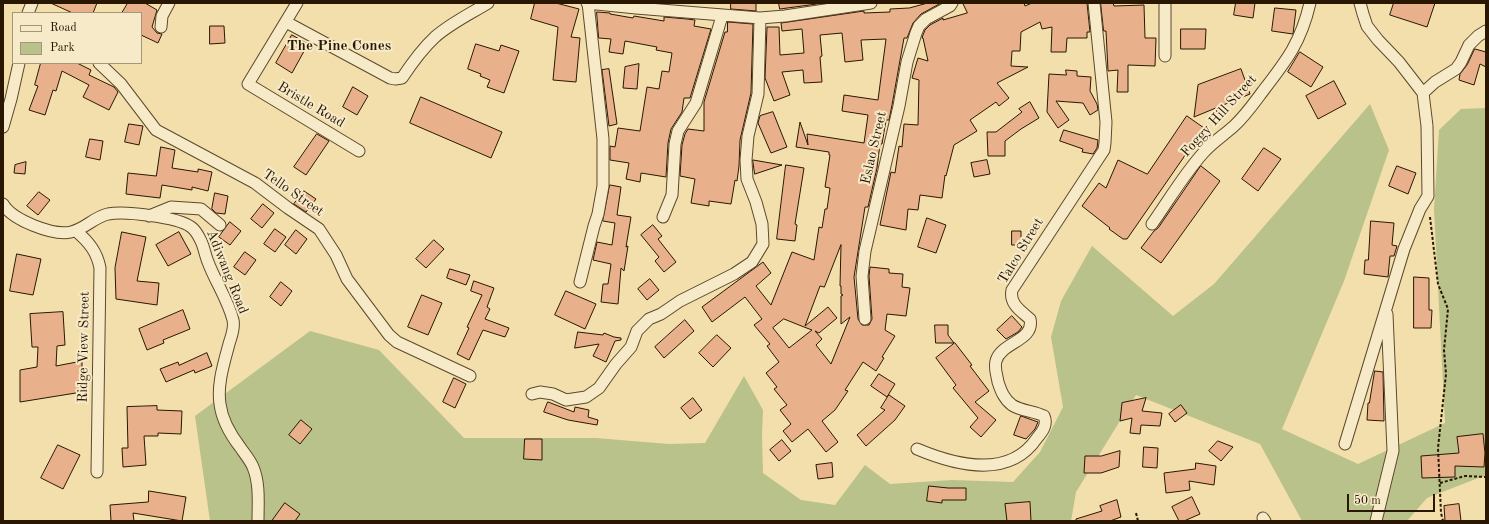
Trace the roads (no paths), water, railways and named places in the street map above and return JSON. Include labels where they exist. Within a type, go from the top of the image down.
[{"type":"street","points":[[161,27],[162,16],[169,3]]},
{"type":"street","points":[[297,3],[286,22],[390,78],[395,79],[402,78],[421,51],[436,36],[488,3]]},
{"type":"street","points":[[580,282],[598,214],[603,179],[603,139],[587,3],[722,16],[760,18],[785,16],[871,3]]},
{"type":"street","name":"Eslao Street","points":[[865,319],[862,276],[865,251],[899,106],[907,62],[919,26],[926,19],[950,6],[952,3]]},
{"type":"street","name":"Talco Street","points":[[917,450],[942,460],[960,464],[982,466],[994,465],[1008,461],[1026,452],[1032,446],[1045,425],[1046,420],[1044,416],[1016,407],[1007,400],[1001,391],[995,365],[1001,350],[1020,339],[1030,331],[1031,327],[1030,319],[1013,302],[1012,290],[1104,150],[1106,143],[1106,122],[1094,3]]},
{"type":"street","points":[[1165,3],[1165,56]]},
{"type":"street","name":"Foggy Hill Street","points":[[1152,224],[1198,159],[1214,142],[1234,126],[1282,66],[1294,49],[1302,32],[1310,3]]},
{"type":"street","points":[[1345,444],[1404,249],[1420,209],[1428,196],[1427,126],[1424,93],[1367,26],[1362,14],[1360,3]]},
{"type":"street","points":[[663,217],[672,195],[675,144],[678,132],[696,103],[722,16]]},
{"type":"street","points":[[532,394],[540,392],[553,394],[566,400],[586,398],[599,388],[631,347],[637,331],[649,319],[661,314],[680,301],[734,274],[752,262],[762,244],[762,224],[747,178],[746,160],[748,136],[758,94],[760,18]]},
{"type":"street","name":"Bristle Road","points":[[286,22],[248,84],[359,151]]},
{"type":"street","points":[[1424,93],[1435,82],[1456,69],[1469,45],[1478,36],[1486,31]]},
{"type":"street","points":[[3,127],[19,64]]},
{"type":"street","name":"Tello Street","points":[[100,64],[121,84],[156,130],[256,183],[288,208],[319,229],[336,254],[340,267],[347,280],[389,335],[397,342],[470,376]]},
{"type":"street","name":"Adiwang Road","points":[[3,204],[5,208],[32,225],[56,232],[68,233],[76,231],[99,217],[110,214],[148,216],[179,221],[192,228],[200,240],[230,311],[233,322],[232,333],[222,372],[219,402],[222,416],[235,440],[253,466],[257,484],[258,521]]},
{"type":"street","points":[[148,216],[171,207],[201,209],[220,225]]},
{"type":"street","name":"Ridge View Street","points":[[76,231],[86,239],[94,249],[100,268],[97,472]]},
{"type":"street","points":[[1376,521],[1393,451],[1386,305]]},
{"type":"district","name":"The Pine Cones","points":[[339,46]]}]
